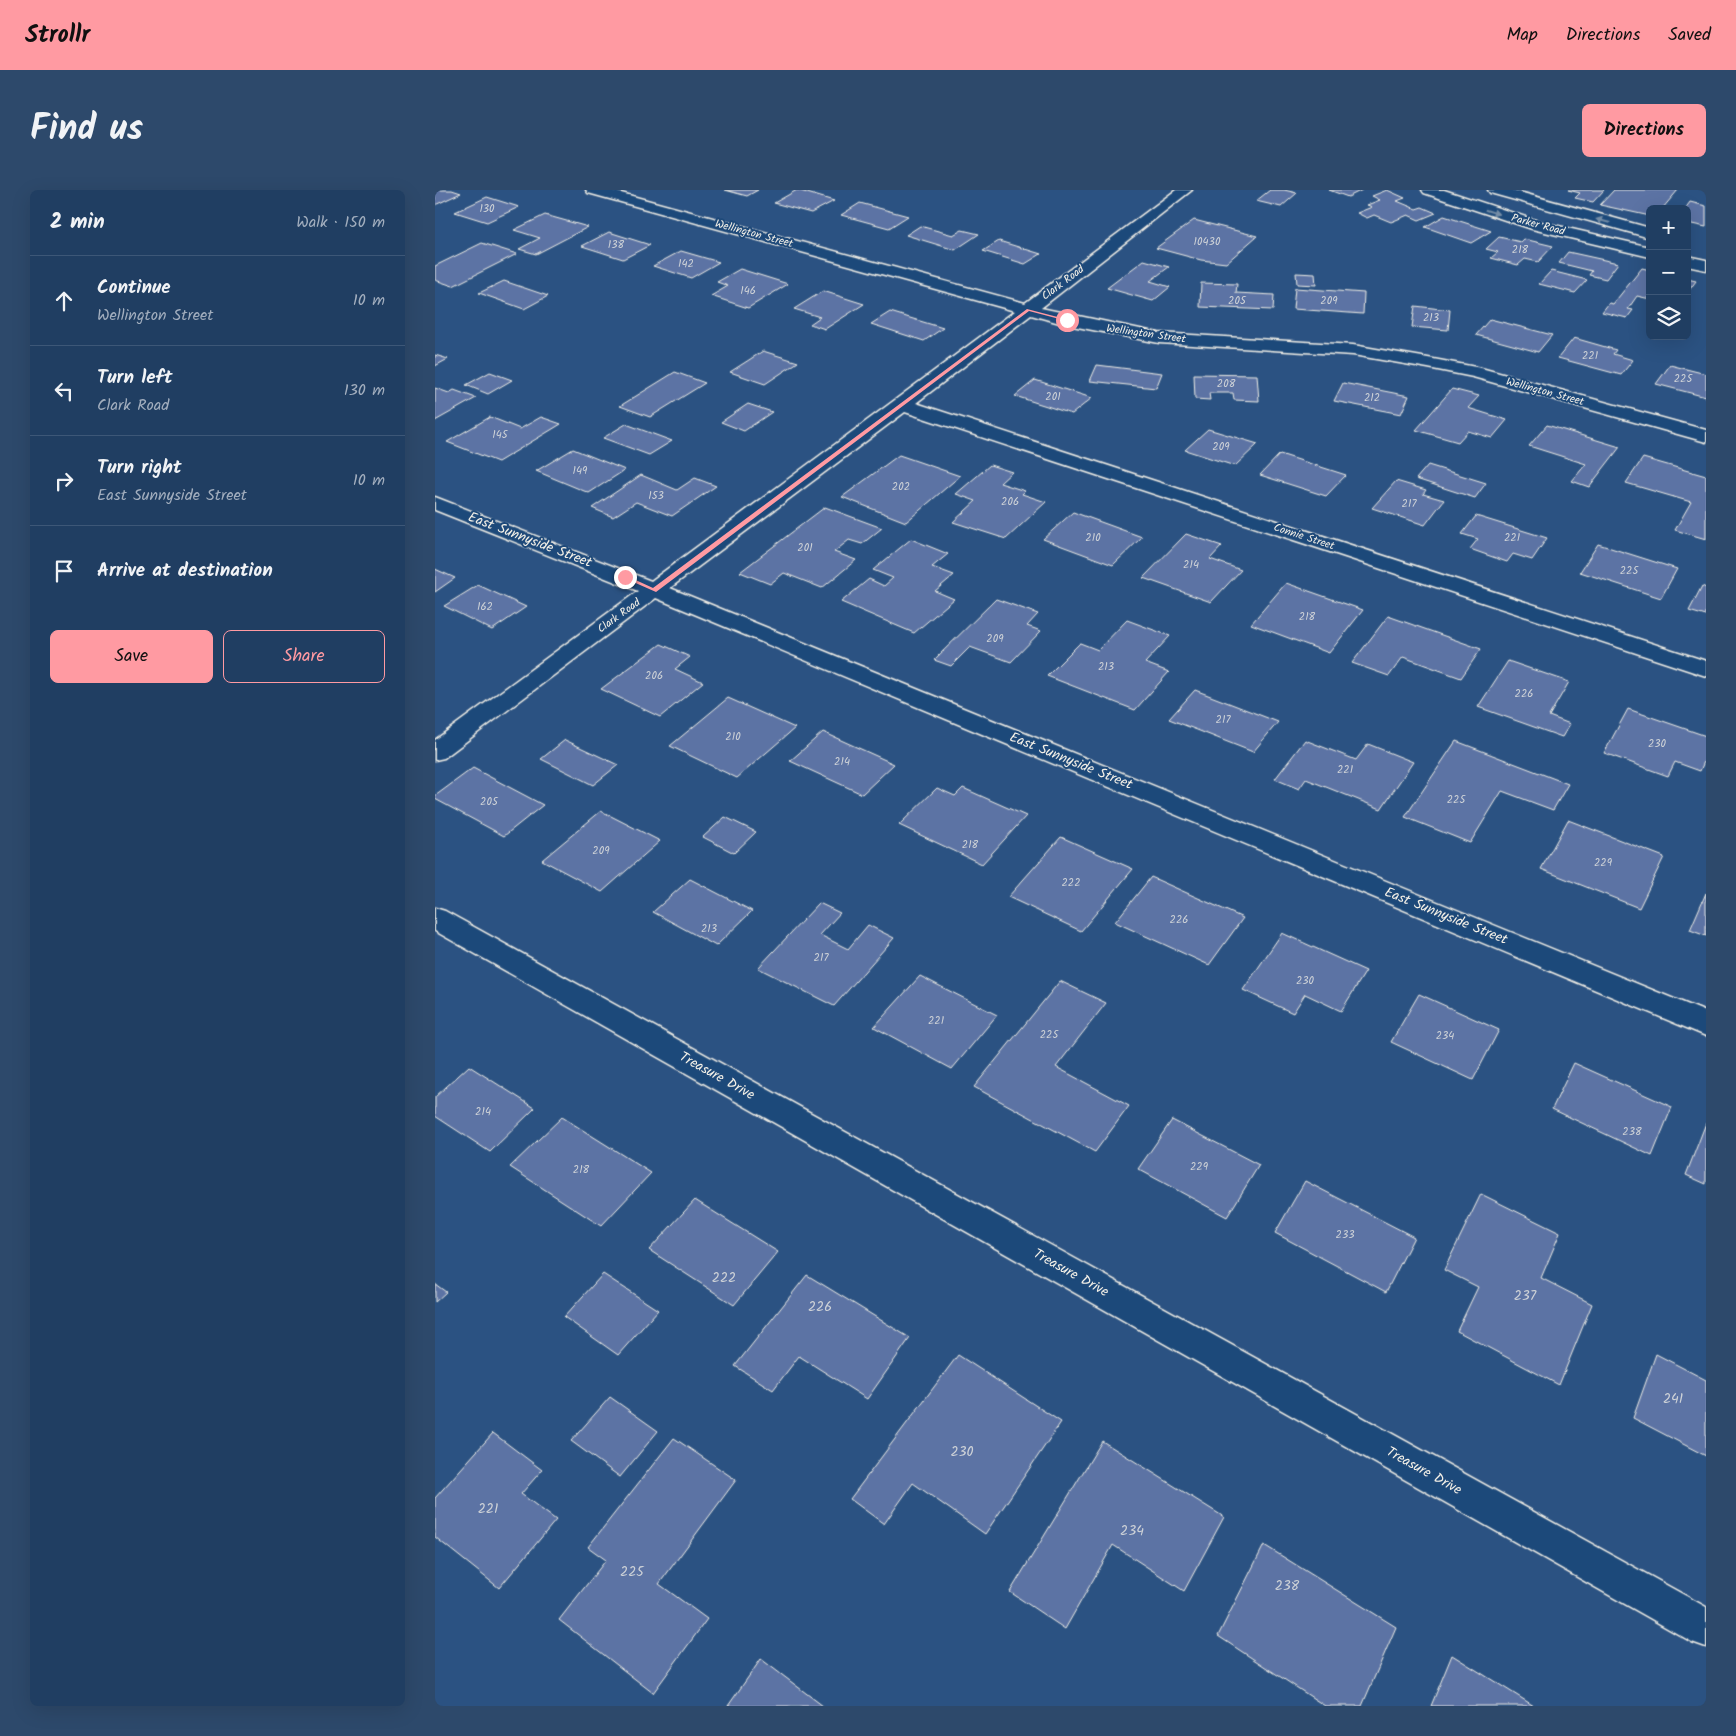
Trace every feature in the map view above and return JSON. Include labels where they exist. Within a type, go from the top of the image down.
[{"type":"street","name":"Wellington Street","points":[[593,190],[1067,320],[1159,338],[1353,350],[1428,363],[1475,372],[1706,436]]},
{"type":"street","name":"Clark Road","points":[[435,752],[1029,310],[1185,190]]},
{"type":"street","name":"Parker Road","points":[[1429,190],[1537,226],[1646,248]]},
{"type":"street","name":"Parker Road","points":[[1495,190],[1646,232]]},
{"type":"street","points":[[1691,262],[1706,265]]},
{"type":"street","name":"Connie Street","points":[[902,405],[1706,669]]},
{"type":"street","name":"East Sunnyside Street","points":[[435,503],[654,590],[1706,1024]]},
{"type":"street","name":"Treasure Drive","points":[[435,918],[1706,1628]]},
{"type":"building","points":[[435,190],[452,190],[461,193],[435,205]]},
{"type":"building","points":[[725,190],[758,190],[747,196]]},
{"type":"building","points":[[797,190],[834,201],[811,213],[774,203]]},
{"type":"building","points":[[1270,190],[1284,190],[1297,193],[1281,207],[1256,201]]},
{"type":"building","points":[[1329,190],[1362,190],[1348,197]]},
{"type":"building","points":[[1387,190],[1405,198],[1397,201],[1416,209],[1422,207],[1436,213],[1419,220],[1408,215],[1391,222],[1374,215],[1367,218],[1357,213],[1372,207],[1367,205],[1380,200],[1372,196]]},
{"type":"building","points":[[1568,190],[1604,190],[1593,202],[1575,198],[1580,193]]},
{"type":"building","points":[[1614,190],[1678,190],[1665,205],[1646,205],[1646,215],[1600,205]]},
{"type":"building","points":[[487,197],[519,207],[487,222],[455,212]]},
{"type":"building","points":[[1690,202],[1706,206],[1706,227],[1691,224],[1691,205],[1688,205]]},
{"type":"building","points":[[860,203],[908,216],[889,228],[841,215]]},
{"type":"building","points":[[545,215],[588,227],[536,254],[519,249],[540,238],[514,230]]},
{"type":"building","points":[[1444,216],[1491,231],[1471,243],[1425,227]]},
{"type":"building","points":[[1194,220],[1257,236],[1226,263],[1201,260],[1156,248]]},
{"type":"building","points":[[920,226],[953,235],[962,230],[979,234],[955,250],[906,235]]},
{"type":"building","points":[[609,232],[650,245],[623,259],[582,246]]},
{"type":"building","points":[[1499,237],[1521,242],[1524,239],[1553,246],[1538,262],[1525,259],[1518,265],[1491,258],[1498,252],[1486,249]]},
{"type":"building","points":[[999,241],[1041,254],[1025,264],[983,251]]},
{"type":"building","points":[[482,243],[517,254],[453,286],[435,280],[435,266]]},
{"type":"building","points":[[681,251],[719,262],[691,278],[653,266]]},
{"type":"building","points":[[1568,252],[1618,263],[1606,279],[1589,275],[1592,271],[1559,263]]},
{"type":"building","points":[[1144,260],[1169,267],[1150,281],[1170,287],[1153,301],[1107,288]]},
{"type":"building","points":[[1642,268],[1646,269],[1646,298],[1637,296],[1628,309],[1633,310],[1627,318],[1602,312],[1609,303],[1613,304]]},
{"type":"building","points":[[740,269],[788,284],[748,308],[711,296],[728,286],[717,282]]},
{"type":"building","points":[[1551,271],[1587,280],[1575,293],[1539,284]]},
{"type":"building","points":[[1296,273],[1315,274],[1316,285],[1297,284]]},
{"type":"building","points":[[1691,280],[1696,281],[1691,288]]},
{"type":"building","points":[[504,281],[548,296],[524,309],[479,293]]},
{"type":"building","points":[[1201,283],[1237,284],[1236,293],[1274,295],[1273,310],[1200,307]]},
{"type":"building","points":[[1295,288],[1364,293],[1363,314],[1293,309]]},
{"type":"building","points":[[823,291],[864,304],[825,329],[810,324],[820,317],[794,309]]},
{"type":"building","points":[[1415,306],[1450,310],[1448,330],[1412,327]]},
{"type":"building","points":[[890,312],[943,328],[924,341],[871,324]]},
{"type":"building","points":[[1490,319],[1552,335],[1538,352],[1476,335]]},
{"type":"building","points":[[1574,338],[1616,350],[1613,354],[1633,360],[1621,375],[1558,358]]},
{"type":"building","points":[[763,351],[798,362],[765,384],[730,372]]},
{"type":"building","points":[[435,355],[448,359],[435,366]]},
{"type":"building","points":[[1097,365],[1162,373],[1156,388],[1090,381]]},
{"type":"building","points":[[1670,365],[1706,374],[1706,397],[1656,384]]},
{"type":"building","points":[[490,372],[512,380],[488,394],[466,385]]},
{"type":"building","points":[[675,372],[705,383],[650,417],[620,406]]},
{"type":"building","points":[[1194,374],[1257,375],[1259,401],[1234,400],[1233,393],[1209,393],[1210,400],[1195,399]]},
{"type":"building","points":[[1035,380],[1092,398],[1072,414],[1015,396]]},
{"type":"building","points":[[1343,383],[1409,396],[1401,414],[1334,401]]},
{"type":"building","points":[[435,388],[449,393],[454,390],[476,398],[435,421]]},
{"type":"building","points":[[1452,389],[1479,396],[1468,408],[1507,420],[1492,438],[1468,431],[1458,442],[1416,430]]},
{"type":"building","points":[[748,404],[772,412],[744,431],[721,422]]},
{"type":"building","points":[[490,417],[520,429],[541,417],[561,424],[498,462],[447,442]]},
{"type":"building","points":[[626,424],[672,441],[649,455],[603,438]]},
{"type":"building","points":[[1547,425],[1620,447],[1589,487],[1572,481],[1586,464],[1529,446]]},
{"type":"building","points":[[1208,429],[1258,444],[1235,466],[1185,450]]},
{"type":"building","points":[[573,449],[625,470],[589,493],[536,471]]},
{"type":"building","points":[[1280,454],[1346,475],[1326,496],[1260,475]]},
{"type":"building","points":[[899,455],[960,476],[906,522],[842,497]]},
{"type":"building","points":[[1643,458],[1706,476],[1706,539],[1675,530],[1691,502],[1626,483]]},
{"type":"building","points":[[990,465],[1012,472],[1000,483],[1025,491],[1022,494],[1046,502],[1006,539],[953,522],[976,501],[956,494]]},
{"type":"building","points":[[1428,465],[1486,483],[1475,498],[1416,479]]},
{"type":"building","points":[[641,475],[677,490],[695,478],[716,486],[672,516],[636,502],[613,517],[592,508]]},
{"type":"building","points":[[1396,481],[1426,490],[1423,494],[1444,500],[1425,525],[1372,508]]},
{"type":"building","points":[[825,507],[882,528],[862,544],[849,540],[834,552],[856,560],[822,588],[784,573],[770,584],[740,572]]},
{"type":"building","points":[[1073,512],[1142,537],[1113,565],[1043,539]]},
{"type":"building","points":[[1476,516],[1547,538],[1532,560],[1513,554],[1507,562],[1470,549],[1478,539],[1462,534]]},
{"type":"building","points":[[1186,534],[1222,546],[1210,559],[1241,570],[1211,602],[1143,578]]},
{"type":"building","points":[[911,539],[948,554],[932,567],[954,575],[935,591],[954,599],[914,633],[841,602],[869,579],[884,586],[893,578],[873,570]]},
{"type":"building","points":[[1598,544],[1677,569],[1661,598],[1580,572]]},
{"type":"building","points":[[435,569],[455,578],[435,592]]},
{"type":"building","points":[[1286,583],[1363,610],[1329,653],[1251,624]]},
{"type":"building","points":[[478,585],[526,607],[492,630],[444,606]]},
{"type":"building","points":[[1702,586],[1706,588],[1706,616],[1689,611]]},
{"type":"building","points":[[996,599],[1038,614],[1027,626],[1041,631],[1011,662],[970,647],[951,666],[934,660]]},
{"type":"building","points":[[1388,616],[1481,649],[1461,678],[1403,657],[1389,676],[1352,663]]},
{"type":"building","points":[[1127,620],[1170,636],[1145,663],[1169,672],[1135,710],[1047,676],[1080,643],[1098,650]]},
{"type":"building","points":[[661,644],[690,657],[675,669],[703,682],[660,717],[601,689]]},
{"type":"building","points":[[1508,661],[1569,682],[1549,716],[1570,724],[1562,737],[1478,707]]},
{"type":"building","points":[[1195,690],[1278,722],[1253,752],[1169,719]]},
{"type":"building","points":[[728,698],[795,728],[737,778],[670,746]]},
{"type":"building","points":[[1628,709],[1706,736],[1706,757],[1700,771],[1675,762],[1668,776],[1604,753]]},
{"type":"building","points":[[823,732],[894,764],[862,794],[790,761]]},
{"type":"building","points":[[565,740],[618,765],[593,785],[541,759]]},
{"type":"building","points":[[1305,740],[1356,760],[1368,744],[1413,762],[1381,809],[1306,779],[1299,789],[1275,779]]},
{"type":"building","points":[[1456,741],[1568,784],[1553,810],[1502,791],[1470,843],[1405,817]]},
{"type":"building","points":[[473,768],[543,805],[504,836],[435,799],[435,796]]},
{"type":"building","points":[[937,788],[955,796],[963,788],[1026,816],[982,864],[899,825]]},
{"type":"building","points":[[601,811],[660,841],[602,892],[542,860]]},
{"type":"building","points":[[725,817],[756,832],[734,853],[703,837]]},
{"type":"building","points":[[1568,820],[1664,857],[1639,908],[1541,869]]},
{"type":"building","points":[[1061,837],[1133,869],[1081,931],[1008,897]]},
{"type":"building","points":[[1151,877],[1243,918],[1209,965],[1115,922]]},
{"type":"building","points":[[690,879],[752,911],[716,946],[653,912]]},
{"type":"building","points":[[1706,893],[1706,936],[1690,930]]},
{"type":"building","points":[[819,903],[840,913],[820,935],[848,949],[868,925],[894,938],[834,1006],[758,968]]},
{"type":"building","points":[[1282,933],[1366,971],[1341,1011],[1305,994],[1293,1013],[1243,990]]},
{"type":"building","points":[[920,976],[997,1015],[952,1069],[874,1027]]},
{"type":"building","points":[[1060,981],[1106,1003],[1056,1067],[1129,1106],[1095,1152],[974,1087]]},
{"type":"building","points":[[1419,994],[1499,1030],[1473,1080],[1391,1042]]},
{"type":"building","points":[[1574,1063],[1672,1107],[1652,1156],[1552,1109]]},
{"type":"building","points":[[469,1066],[535,1108],[490,1152],[435,1116],[435,1097]]},
{"type":"building","points":[[562,1117],[651,1173],[601,1226],[510,1167]]},
{"type":"building","points":[[1172,1120],[1259,1165],[1227,1217],[1138,1169]]},
{"type":"building","points":[[1706,1123],[1706,1184],[1686,1175]]},
{"type":"building","points":[[1305,1181],[1414,1237],[1386,1292],[1275,1233]]},
{"type":"building","points":[[1481,1194],[1560,1233],[1541,1278],[1592,1304],[1559,1385],[1457,1331],[1478,1287],[1444,1270]]},
{"type":"building","points":[[695,1200],[778,1252],[734,1305],[649,1250]]},
{"type":"building","points":[[603,1274],[658,1310],[618,1355],[564,1317]]},
{"type":"building","points":[[807,1275],[910,1338],[867,1399],[799,1356],[773,1390],[735,1366]]},
{"type":"building","points":[[435,1284],[446,1292],[435,1302]]},
{"type":"building","points":[[1656,1354],[1706,1380],[1706,1456],[1633,1418]]},
{"type":"building","points":[[958,1355],[1061,1422],[985,1534],[913,1483],[884,1524],[850,1499]]},
{"type":"building","points":[[610,1397],[658,1431],[620,1477],[571,1441]]},
{"type":"building","points":[[493,1433],[542,1470],[521,1494],[556,1520],[499,1588],[435,1537],[435,1498]]},
{"type":"building","points":[[674,1438],[736,1480],[659,1584],[707,1619],[653,1693],[559,1620],[606,1560],[588,1547]]},
{"type":"building","points":[[1102,1441],[1224,1517],[1184,1591],[1113,1545],[1065,1629],[1010,1592]]},
{"type":"building","points":[[1264,1545],[1396,1627],[1362,1706],[1325,1706],[1218,1636]]},
{"type":"building","points":[[1452,1655],[1534,1706],[1431,1706]]},
{"type":"building","points":[[761,1659],[823,1706],[728,1706]]},
{"type":"route","points":[[625,577],[654,590],[1029,310],[1067,320]]}]
